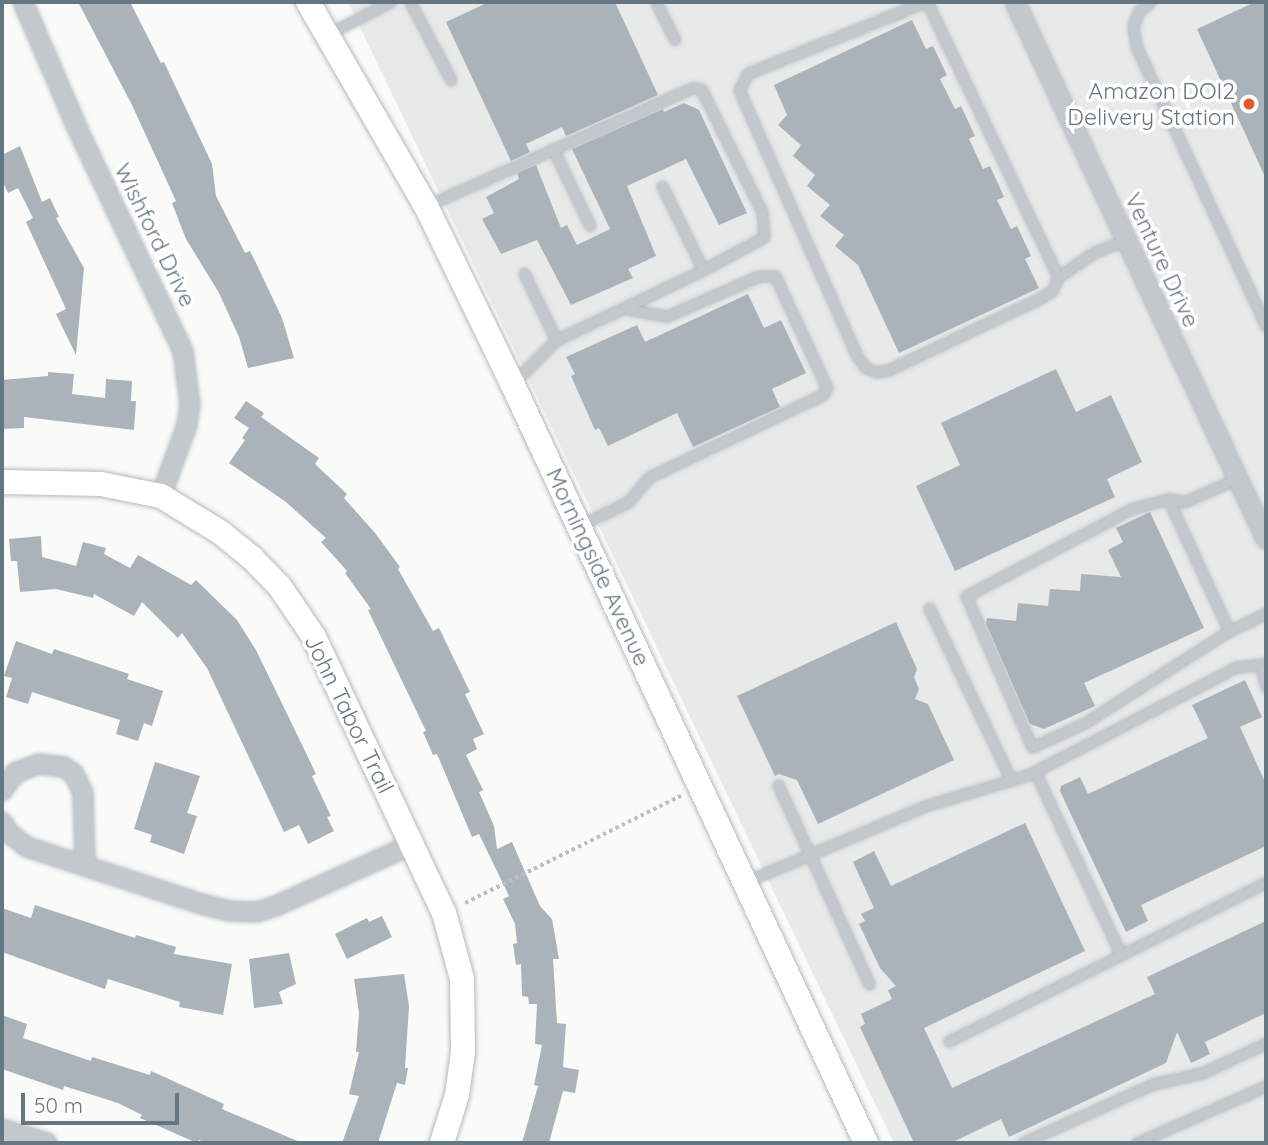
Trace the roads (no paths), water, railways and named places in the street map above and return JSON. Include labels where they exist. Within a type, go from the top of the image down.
[{"type":"main road","name":"Morningside Avenue","points":[[308,2],[426,206],[512,383],[866,1143]]},
{"type":"main road","name":"John Tabor Trail","points":[[2,482],[102,484],[161,496],[220,531],[252,558],[280,587],[314,637],[444,913],[462,979],[463,1052],[457,1095],[442,1143]]},
{"type":"street","name":"Wishford Drive","points":[[23,2],[78,130],[183,352],[190,405],[187,425],[161,496]]},
{"type":"street","name":"Venture Drive","points":[[1015,2],[1266,539]]},
{"type":"street","points":[[2,791],[15,773],[39,764],[64,767],[74,774],[80,783],[85,806],[85,866]]},
{"type":"street","points":[[2,822],[9,833],[27,847],[201,905],[229,911],[257,912],[413,844]]},
{"type":"street","points":[[2,1129],[47,1143]]},
{"type":"lane","points":[[328,34],[387,2]]},
{"type":"lane","points":[[410,2],[451,80]]},
{"type":"lane","points":[[656,2],[675,40]]},
{"type":"lane","points":[[1058,277],[926,2],[748,73],[739,90],[856,356],[865,367],[876,372],[888,370],[1038,299],[1052,290],[1058,277],[1093,253],[1125,240]]},
{"type":"lane","points":[[1150,2],[1139,11],[1133,26],[1136,46],[1266,326]]},
{"type":"lane","points":[[426,206],[692,88],[701,89],[762,212],[764,237],[625,309],[556,340],[512,383]]},
{"type":"lane","points":[[553,149],[590,226]]},
{"type":"lane","points":[[662,186],[703,270]]},
{"type":"lane","points":[[524,273],[556,340]]},
{"type":"lane","points":[[579,526],[628,502],[649,477],[822,395],[827,388],[775,276],[759,276],[667,316],[625,309]]},
{"type":"lane","points":[[1238,478],[1184,502],[1168,499],[1131,509],[965,596],[1032,747],[1083,724],[1229,631],[1266,613]]},
{"type":"lane","points":[[1168,499],[1229,631]]},
{"type":"lane","points":[[929,608],[1011,780]]},
{"type":"lane","points":[[744,882],[925,806],[1035,772],[1236,667],[1263,664],[1266,687]]},
{"type":"lane","points":[[1035,772],[1121,955]]},
{"type":"lane","points":[[778,785],[869,984]]},
{"type":"lane","points":[[949,1041],[1266,882]]},
{"type":"lane","points":[[1022,1143],[1153,1084],[1202,1073],[1266,1043]]},
{"type":"lane","points":[[1136,1143],[1266,1086]]},
{"type":"place","name":"Amazon DOI2 Delivery Station","points":[[1249,104]]}]
